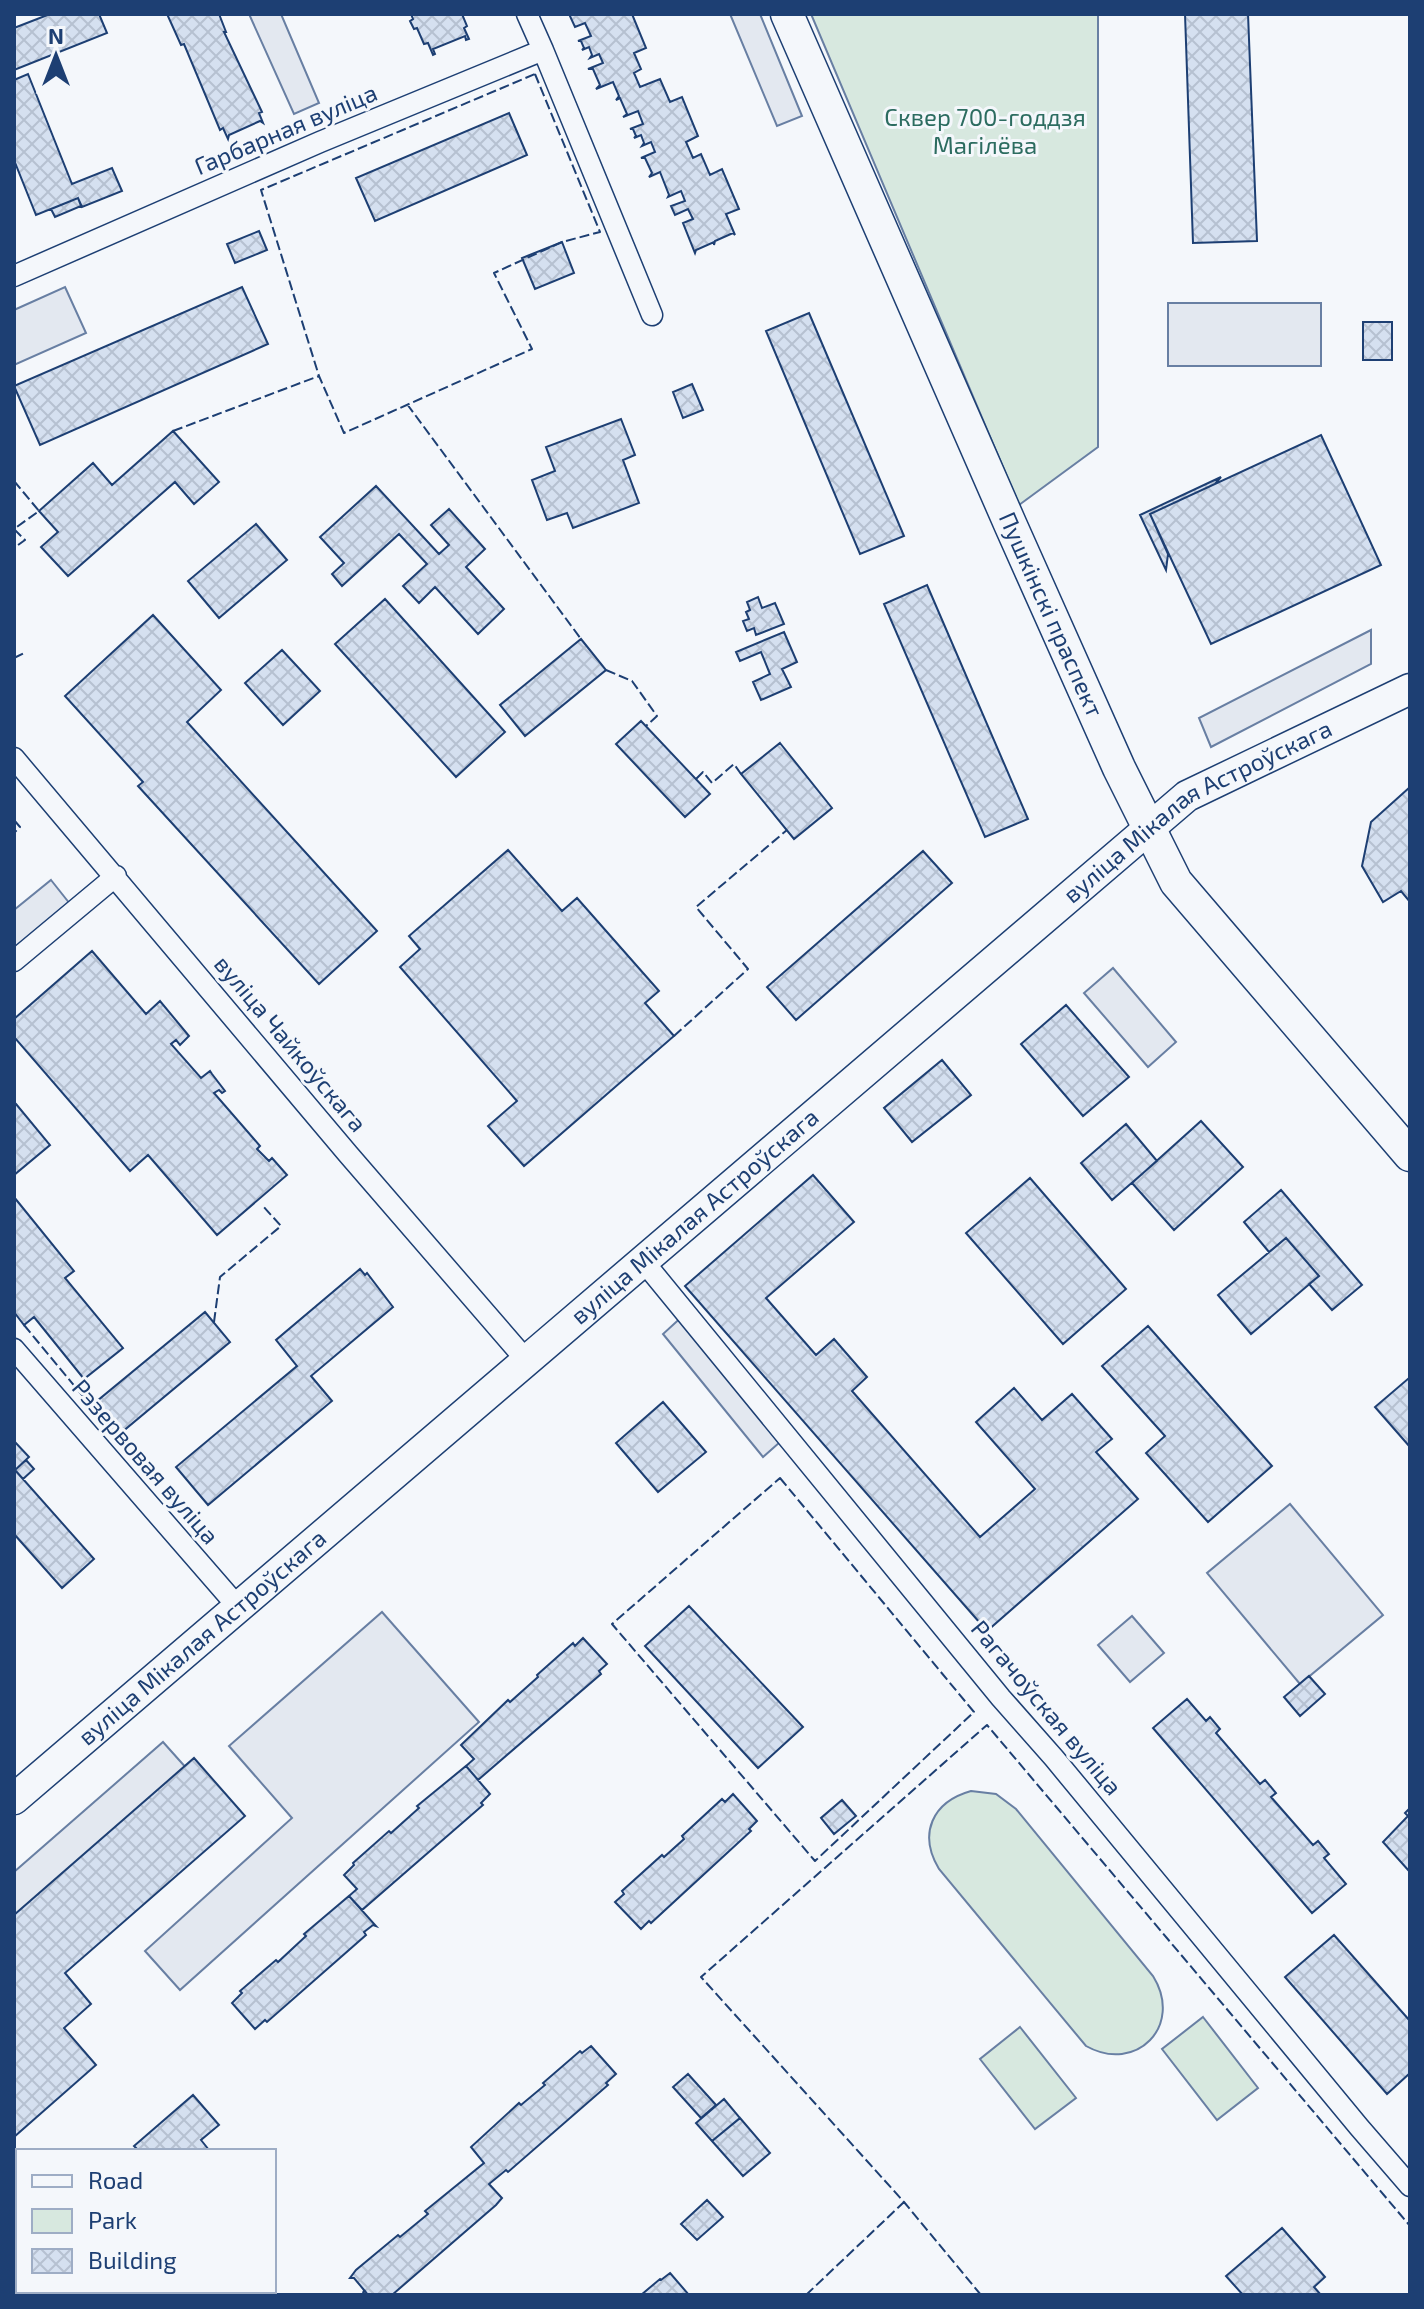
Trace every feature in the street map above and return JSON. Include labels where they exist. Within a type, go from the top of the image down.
[{"type":"main road","name":"Пушкінскі праспект","points":[[787,14],[1005,512],[1176,882],[1410,1155]]},
{"type":"main road","name":"вуліца Мікалая Астроўскага","points":[[14,1799],[1148,827],[1187,796],[1410,689]]},
{"type":"street","points":[[527,14],[652,315]]},
{"type":"street","name":"Гарбарная вуліца","points":[[14,276],[320,142],[543,50]]},
{"type":"street","name":"вуліца Чайкоўскага","points":[[14,758],[527,1361]]},
{"type":"street","points":[[14,961],[116,876]]},
{"type":"street","name":"Рагачоўская вуліца","points":[[644,1262],[991,1686],[1410,2186]]},
{"type":"street","name":"Рэзервовая вуліца","points":[[14,1349],[238,1607]]},
{"type":"green space","name":"Сквер 700-годдзя Магілёва","points":[[811,14],[1098,14],[1098,447],[1019,505]]},
{"type":"green space","points":[[971,1791],[996,1794],[1016,1809],[1153,1976],[1161,1995],[1163,2012],[1159,2028],[1150,2040],[1137,2049],[1122,2054],[1105,2053],[1086,2046],[939,1869],[930,1844],[932,1821],[947,1803]]},
{"type":"green space","points":[[1203,2017],[1258,2088],[1217,2120],[1162,2049]]},
{"type":"green space","points":[[1020,2027],[1076,2098],[1035,2129],[980,2059]]},
{"type":"shaded area","points":[[249,14],[281,14],[319,103],[294,114]]},
{"type":"shaded area","points":[[730,14],[760,14],[802,116],[777,126]]},
{"type":"shaded area","points":[[65,287],[86,333],[14,365],[14,310]]},
{"type":"shaded area","points":[[1168,303],[1321,303],[1321,366],[1168,366]]},
{"type":"shaded area","points":[[1371,630],[1371,664],[1211,747],[1199,718]]},
{"type":"shaded area","points":[[51,880],[74,909],[14,958],[14,910]]},
{"type":"shaded area","points":[[1113,968],[1176,1042],[1148,1067],[1084,993]]},
{"type":"shaded area","points":[[686,1313],[788,1435],[763,1457],[663,1334]]},
{"type":"shaded area","points":[[1290,1504],[1383,1615],[1300,1684],[1207,1573]]},
{"type":"shaded area","points":[[382,1612],[479,1722],[180,1990],[145,1951],[292,1818],[229,1746]]},
{"type":"shaded area","points":[[1132,1616],[1164,1653],[1130,1682],[1098,1645]]},
{"type":"shaded area","points":[[163,1742],[188,1770],[14,1922],[14,1872]]},
{"type":"building","points":[[50,14],[99,14],[107,33],[14,70],[14,28]]},
{"type":"building","points":[[167,14],[219,14],[224,32],[262,112],[259,113],[263,123],[260,121],[229,135],[228,139],[223,128],[220,130],[184,44],[181,45]]},
{"type":"building","points":[[411,14],[462,14],[469,39],[466,40],[465,36],[433,49],[433,55],[428,43],[424,44],[417,28],[414,29]]},
{"type":"building","points":[[569,14],[632,14],[646,48],[634,53],[641,69],[634,73],[640,87],[660,79],[670,102],[682,97],[698,136],[686,142],[693,158],[701,154],[710,175],[722,169],[739,209],[726,214],[735,235],[733,233],[715,241],[714,245],[714,242],[695,253],[683,223],[693,219],[688,209],[675,215],[671,206],[685,201],[681,191],[668,197],[660,172],[649,177],[652,173],[645,158],[641,158],[655,152],[651,142],[642,146],[641,135],[634,138],[633,129],[630,129],[643,124],[638,111],[623,117],[627,114],[620,98],[616,100],[619,96],[613,82],[596,89],[600,85],[593,69],[588,69],[603,63],[599,54],[590,58],[589,47],[582,50],[581,41],[578,41],[591,36],[585,23],[575,27]]},
{"type":"building","points":[[1185,14],[1248,14],[1257,241],[1193,243]]},
{"type":"building","points":[[28,74],[72,184],[112,168],[122,191],[82,207],[78,198],[36,215],[14,160],[14,80]]},
{"type":"building","points":[[509,113],[527,155],[375,221],[356,178]]},
{"type":"building","points":[[78,198],[81,206],[55,217],[51,209]]},
{"type":"building","points":[[259,231],[267,250],[235,263],[227,244]]},
{"type":"building","points":[[562,242],[574,273],[535,289],[522,258]]},
{"type":"building","points":[[242,287],[268,344],[40,445],[14,386]]},
{"type":"building","points":[[809,313],[904,536],[860,554],[766,331]]},
{"type":"building","points":[[1363,322],[1392,322],[1392,360],[1363,360]]},
{"type":"building","points":[[692,384],[703,410],[683,418],[673,392]]},
{"type":"building","points":[[621,419],[635,455],[623,460],[639,503],[573,528],[567,513],[547,520],[532,480],[555,471],[546,447]]},
{"type":"building","points":[[173,431],[219,482],[194,504],[175,482],[68,576],[41,547],[58,532],[39,511],[93,463],[112,485]]},
{"type":"building","points":[[1321,435],[1381,565],[1211,644],[1150,514]]},
{"type":"building","points":[[1221,477],[1215,484],[1150,514],[1168,554],[1166,570],[1140,515]]},
{"type":"building","points":[[376,486],[439,554],[449,545],[431,525],[449,509],[485,549],[466,567],[504,609],[478,634],[435,587],[419,603],[403,586],[427,564],[399,534],[342,586],[332,574],[344,563],[320,537]]},
{"type":"building","points":[[256,524],[287,560],[219,618],[188,581]]},
{"type":"building","points":[[927,585],[1028,819],[985,837],[884,604]]},
{"type":"building","points":[[758,597],[762,608],[775,603],[784,624],[756,635],[754,628],[747,631],[743,621],[749,619],[747,602]]},
{"type":"building","points":[[385,599],[505,732],[456,777],[335,644]]},
{"type":"building","points":[[153,615],[221,690],[187,722],[377,931],[319,984],[138,786],[143,782],[65,696]]},
{"type":"building","points":[[784,632],[797,662],[782,669],[791,687],[761,700],[753,682],[770,674],[761,652],[740,661],[736,652]]},
{"type":"building","points":[[581,639],[606,670],[525,736],[500,705]]},
{"type":"building","points":[[282,650],[320,691],[283,725],[245,683]]},
{"type":"building","points":[[641,721],[710,794],[685,817],[616,744]]},
{"type":"building","points":[[780,743],[832,808],[794,839],[741,774]]},
{"type":"building","points":[[1410,787],[1410,902],[1401,891],[1383,902],[1362,866],[1371,822]]},
{"type":"building","points":[[508,850],[562,911],[577,898],[659,991],[645,1003],[674,1036],[524,1166],[488,1126],[517,1101],[400,967],[420,949],[409,936]]},
{"type":"building","points":[[923,851],[952,883],[796,1020],[767,987]]},
{"type":"building","points":[[92,951],[146,1014],[160,1001],[189,1036],[180,1045],[176,1040],[171,1044],[201,1078],[210,1071],[225,1091],[214,1093],[260,1146],[257,1149],[269,1161],[272,1158],[287,1175],[217,1235],[148,1155],[130,1171],[14,1037],[14,1019]]},
{"type":"building","points":[[1066,1005],[1129,1077],[1083,1116],[1021,1044]]},
{"type":"building","points":[[942,1060],[971,1095],[912,1142],[884,1108]]},
{"type":"building","points":[[14,1105],[50,1145],[14,1175]]},
{"type":"building","points":[[1201,1121],[1243,1167],[1174,1230],[1132,1183]]},
{"type":"building","points":[[1126,1124],[1157,1161],[1112,1200],[1081,1163]]},
{"type":"building","points":[[813,1175],[854,1222],[766,1298],[816,1355],[834,1339],[867,1377],[852,1391],[980,1537],[1035,1489],[976,1422],[1014,1388],[1042,1420],[1072,1394],[1112,1439],[1096,1452],[1138,1499],[987,1631],[685,1286]]},
{"type":"building","points":[[1030,1178],[1126,1289],[1063,1344],[966,1233]]},
{"type":"building","points":[[1281,1190],[1362,1285],[1332,1310],[1309,1284],[1319,1276],[1286,1238],[1269,1252],[1244,1222]]},
{"type":"building","points":[[14,1197],[74,1271],[65,1278],[123,1348],[84,1379],[34,1317],[24,1325],[14,1312]]},
{"type":"building","points":[[1286,1238],[1319,1276],[1251,1334],[1218,1295]]},
{"type":"building","points":[[360,1269],[365,1275],[367,1273],[393,1307],[311,1376],[332,1401],[208,1505],[176,1467],[297,1366],[276,1340]]},
{"type":"building","points":[[205,1312],[230,1342],[116,1437],[91,1406]]},
{"type":"building","points":[[1148,1326],[1272,1466],[1208,1522],[1146,1453],[1165,1436],[1102,1366]]},
{"type":"building","points":[[1410,1379],[1410,1447],[1375,1407]]},
{"type":"building","points":[[663,1402],[706,1452],[658,1492],[616,1443]]},
{"type":"building","points":[[14,1441],[29,1457],[15,1470],[94,1559],[62,1588],[14,1534]]},
{"type":"building","points":[[26,1460],[34,1469],[23,1479],[15,1470]]},
{"type":"building","points":[[689,1606],[803,1727],[758,1768],[645,1646]]},
{"type":"building","points":[[583,1638],[607,1664],[599,1671],[601,1674],[478,1780],[466,1766],[474,1759],[461,1745],[508,1700],[510,1702],[573,1643],[575,1646]]},
{"type":"building","points":[[1309,1676],[1325,1694],[1300,1716],[1284,1697]]},
{"type":"building","points":[[1187,1699],[1206,1721],[1210,1717],[1220,1729],[1216,1733],[1260,1784],[1265,1780],[1276,1793],[1271,1797],[1313,1845],[1318,1841],[1329,1854],[1324,1858],[1346,1884],[1312,1913],[1153,1728]]},
{"type":"building","points":[[194,1758],[245,1816],[65,1973],[91,2004],[64,2028],[96,2065],[14,2137],[14,1915]]},
{"type":"building","points":[[466,1766],[490,1794],[481,1803],[483,1805],[362,1910],[349,1896],[357,1889],[344,1875],[353,1863]]},
{"type":"building","points":[[733,1794],[757,1821],[749,1829],[751,1831],[641,1929],[615,1902],[624,1894],[622,1891],[684,1839],[682,1836],[722,1799],[725,1802]]},
{"type":"building","points":[[842,1800],[856,1816],[834,1834],[821,1818]]},
{"type":"building","points":[[1410,1808],[1409,1871],[1383,1842],[1408,1816],[1405,1813]]},
{"type":"building","points":[[349,1896],[376,1926],[364,1932],[366,1935],[267,2022],[265,2020],[255,2029],[232,2003],[242,1993],[240,1991],[276,1960],[278,1962],[306,1936],[304,1934]]},
{"type":"building","points":[[1334,1935],[1410,2021],[1410,2073],[1387,2094],[1285,1977]]},
{"type":"building","points":[[591,2046],[616,2074],[606,2083],[608,2085],[508,2172],[506,2170],[489,2184],[502,2198],[496,2205],[392,2295],[363,2293],[364,2290],[354,2278],[350,2278],[356,2270],[428,2214],[425,2211],[484,2163],[471,2147],[580,2051],[582,2053]]},
{"type":"building","points":[[688,2074],[716,2105],[701,2118],[673,2087]]},
{"type":"building","points":[[193,2095],[219,2125],[201,2140],[208,2149],[137,2149],[134,2146]]},
{"type":"building","points":[[724,2099],[740,2118],[712,2141],[696,2123]]},
{"type":"building","points":[[740,2118],[770,2153],[743,2176],[712,2141]]},
{"type":"building","points":[[707,2200],[723,2217],[697,2240],[681,2224]]},
{"type":"building","points":[[1282,2228],[1325,2277],[1314,2287],[1321,2295],[1243,2295],[1226,2276]]},
{"type":"building","points":[[670,2273],[689,2295],[641,2295],[660,2279]]},
{"type":"building","points":[[30,2293],[87,2295],[31,2295]]},
{"type":"fence","points":[[535,74],[600,232],[562,242],[494,273],[532,349],[344,433],[319,376],[261,190],[535,74]]},
{"type":"fence","points":[[173,431],[319,376]]},
{"type":"fence","points":[[407,404],[581,639]]},
{"type":"fence","points":[[14,481],[39,511],[14,529],[25,540],[14,548]]},
{"type":"fence","points":[[14,658],[24,653]]},
{"type":"fence","points":[[606,670],[632,681],[657,716],[646,726]]},
{"type":"fence","points":[[696,779],[703,772],[712,783],[734,764],[741,774]]},
{"type":"fence","points":[[14,820],[20,827],[14,833]]},
{"type":"fence","points":[[674,1036],[748,969],[696,907],[787,830]]},
{"type":"fence","points":[[214,1322],[220,1277],[281,1226],[262,1205]]},
{"type":"fence","points":[[24,1325],[91,1406]]},
{"type":"fence","points":[[780,1478],[974,1712],[815,1861],[612,1624],[780,1478]]},
{"type":"fence","points":[[981,2295],[904,2202],[701,1977],[987,1725],[1410,2226]]},
{"type":"fence","points":[[806,2295],[904,2202]]}]
